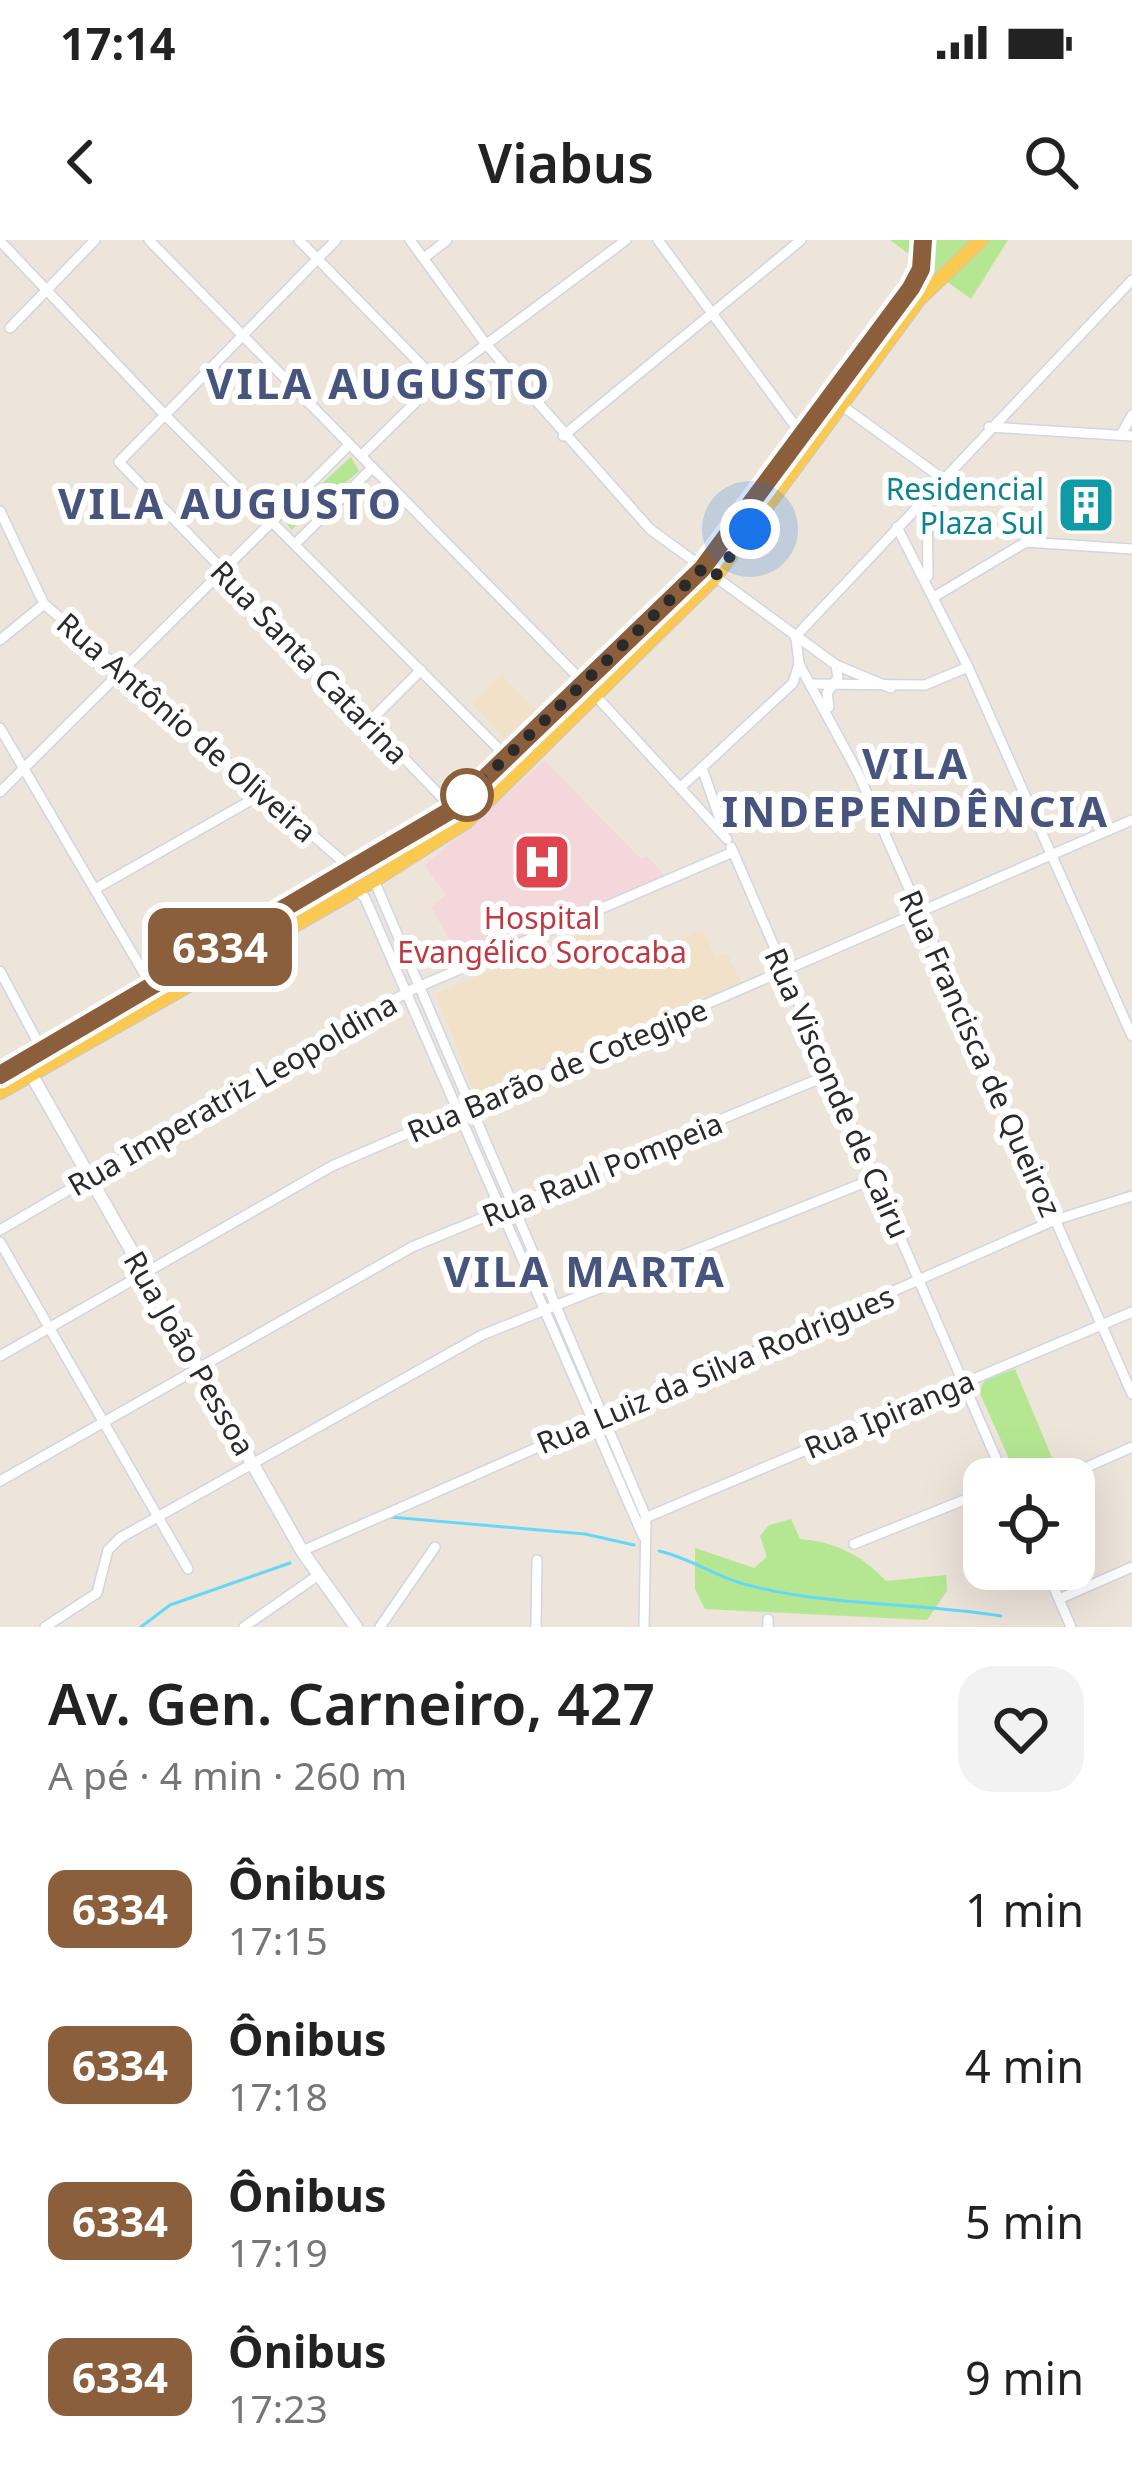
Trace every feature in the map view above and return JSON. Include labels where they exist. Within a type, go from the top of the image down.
[{"type":"main road","points":[[0,1092],[374,880],[467,821],[597,697],[708,574],[937,279],[981,240]]},
{"type":"main road","points":[[923,241],[934,262],[959,258]]},
{"type":"main road","points":[[6,1071],[453,809],[584,682],[708,574],[801,433],[921,269],[923,241]]},
{"type":"main road","points":[[6,1071],[31,1074]]},
{"type":"main road","name":"Rua João Pessoa","points":[[31,1074],[302,1551],[356,1627]]},
{"type":"street","points":[[10,328],[95,240]]},
{"type":"street","name":"Rua Visconde de Cairu","points":[[148,240],[584,682],[727,839]]},
{"type":"street","points":[[299,240],[437,381]]},
{"type":"street","points":[[164,414],[336,240]]},
{"type":"street","points":[[410,240],[485,343],[650,529],[836,665],[891,688]]},
{"type":"street","points":[[424,258],[447,240]]},
{"type":"street","points":[[361,456],[437,381],[626,240]]},
{"type":"street","points":[[658,240],[801,433],[822,431]]},
{"type":"street","points":[[563,436],[801,240]]},
{"type":"street","points":[[0,241],[164,414],[506,756]]},
{"type":"street","points":[[795,637],[1132,280]]},
{"type":"street","points":[[841,405],[943,479]]},
{"type":"street","name":"Rua Santa Catarina","points":[[164,414],[119,462],[453,809]]},
{"type":"street","points":[[989,427],[1126,435],[1132,415]]},
{"type":"street","points":[[0,792],[349,445]]},
{"type":"street","points":[[295,544],[373,468]]},
{"type":"street","points":[[927,497],[925,538],[932,592]]},
{"type":"street","name":"Rua Antônio de Oliveira","points":[[0,511],[44,604],[353,870]]},
{"type":"street","points":[[908,517],[925,538]]},
{"type":"street","points":[[898,527],[968,667],[1132,1036]]},
{"type":"street","points":[[932,592],[1026,542],[1132,548]]},
{"type":"street","points":[[0,640],[44,604]]},
{"type":"street","points":[[807,645],[804,634],[810,622]]},
{"type":"street","points":[[795,637],[800,664],[811,684]]},
{"type":"street","points":[[681,787],[793,683],[800,664],[809,656],[823,656]]},
{"type":"street","points":[[830,687],[838,678],[836,665]]},
{"type":"street","points":[[793,683],[925,685],[968,667]]},
{"type":"street","points":[[369,722],[421,670]]},
{"type":"street","name":"Rua Francisca de Queiroz","points":[[811,684],[830,712],[1132,1394]]},
{"type":"street","name":"Rua Francisca de Queiroz","points":[[830,687],[830,712]]},
{"type":"street","points":[[0,728],[145,975],[142,992]]},
{"type":"street","name":"Rua Visconde de Cairu","points":[[703,768],[727,839],[997,1458]]},
{"type":"street","points":[[95,889],[262,794]]},
{"type":"street","name":"Rua Barão de Cotegipe","points":[[0,1356],[332,1166],[1132,820]]},
{"type":"street","name":"Rua Imperatriz Leopoldina","points":[[0,1230],[407,992],[733,852]]},
{"type":"street","points":[[374,880],[646,1517],[644,1627]]},
{"type":"street","points":[[356,890],[365,898],[407,992],[644,1537]]},
{"type":"street","points":[[0,971],[42,1050]]},
{"type":"street","name":"Rua Raul Pompeia","points":[[0,1481],[412,1247],[831,1074]]},
{"type":"street","points":[[45,1627],[97,1593],[108,1550],[157,1516],[482,1335],[557,1309],[876,1178]]},
{"type":"street","name":"Rua Luiz da Silva Rodrigues","points":[[302,1551],[1055,1220],[1132,1196]]},
{"type":"street","points":[[0,1242],[188,1569]]},
{"type":"street","name":"Rua Ipiranga","points":[[634,1521],[1132,1312]]},
{"type":"street","points":[[1095,1463],[1132,1447]]},
{"type":"street","points":[[854,1544],[963,1500]]},
{"type":"street","points":[[380,1627],[435,1546]]},
{"type":"street","points":[[536,1627],[537,1560]]},
{"type":"street","points":[[1059,1599],[1132,1567]]},
{"type":"street","points":[[244,1627],[317,1576]]},
{"type":"street","points":[[1055,1590],[1071,1627]]},
{"type":"shaded area","points":[[502,675],[536,710],[504,738],[472,703]]},
{"type":"shaded area","name":"Hospital Evangélico Sorocaba","points":[[545,761],[640,858],[647,856],[666,877],[462,962],[431,907],[446,895],[425,865]]},
{"type":"shaded area","points":[[598,926],[614,968],[703,930],[715,958],[727,953],[741,983],[475,1095],[436,994]]},
{"type":"green space","points":[[890,240],[1008,240],[971,299]]},
{"type":"green space","points":[[351,457],[359,471],[291,530],[284,518]]},
{"type":"green space","points":[[1015,1369],[1052,1458],[1009,1458],[979,1391],[985,1380]]},
{"type":"green space","points":[[791,1519],[800,1539],[847,1551],[886,1581],[946,1575],[947,1591],[927,1620],[705,1609],[695,1589],[695,1548],[754,1568],[767,1557],[760,1536],[769,1525]]},
{"type":"waterway","points":[[390,1517],[585,1534],[634,1545]]},
{"type":"waterway","points":[[659,1551],[733,1581],[776,1591],[1001,1616]]},
{"type":"waterway","points":[[141,1627],[170,1605],[290,1563]]},
{"type":"bus line","name":"6334","points":[[0,1075],[453,809],[702,569],[911,288],[920,274],[923,240]]},
{"type":"place","name":"Residencial Plaza Sul","points":[[1086,505]]},
{"type":"place","name":"Hospital Evangélico Sorocaba","points":[[542,862]]},
{"type":"district","name":"VILA AUGUSTO","points":[[379,382]]},
{"type":"district","name":"VILA AUGUSTO","points":[[231,502]]},
{"type":"district","name":"VILA INDEPENDÊNCIA","points":[[916,786]]},
{"type":"district","name":"VILA MARTA","points":[[585,1270]]},
{"type":"route","points":[[467,795],[702,569],[714,578],[750,529]]}]
